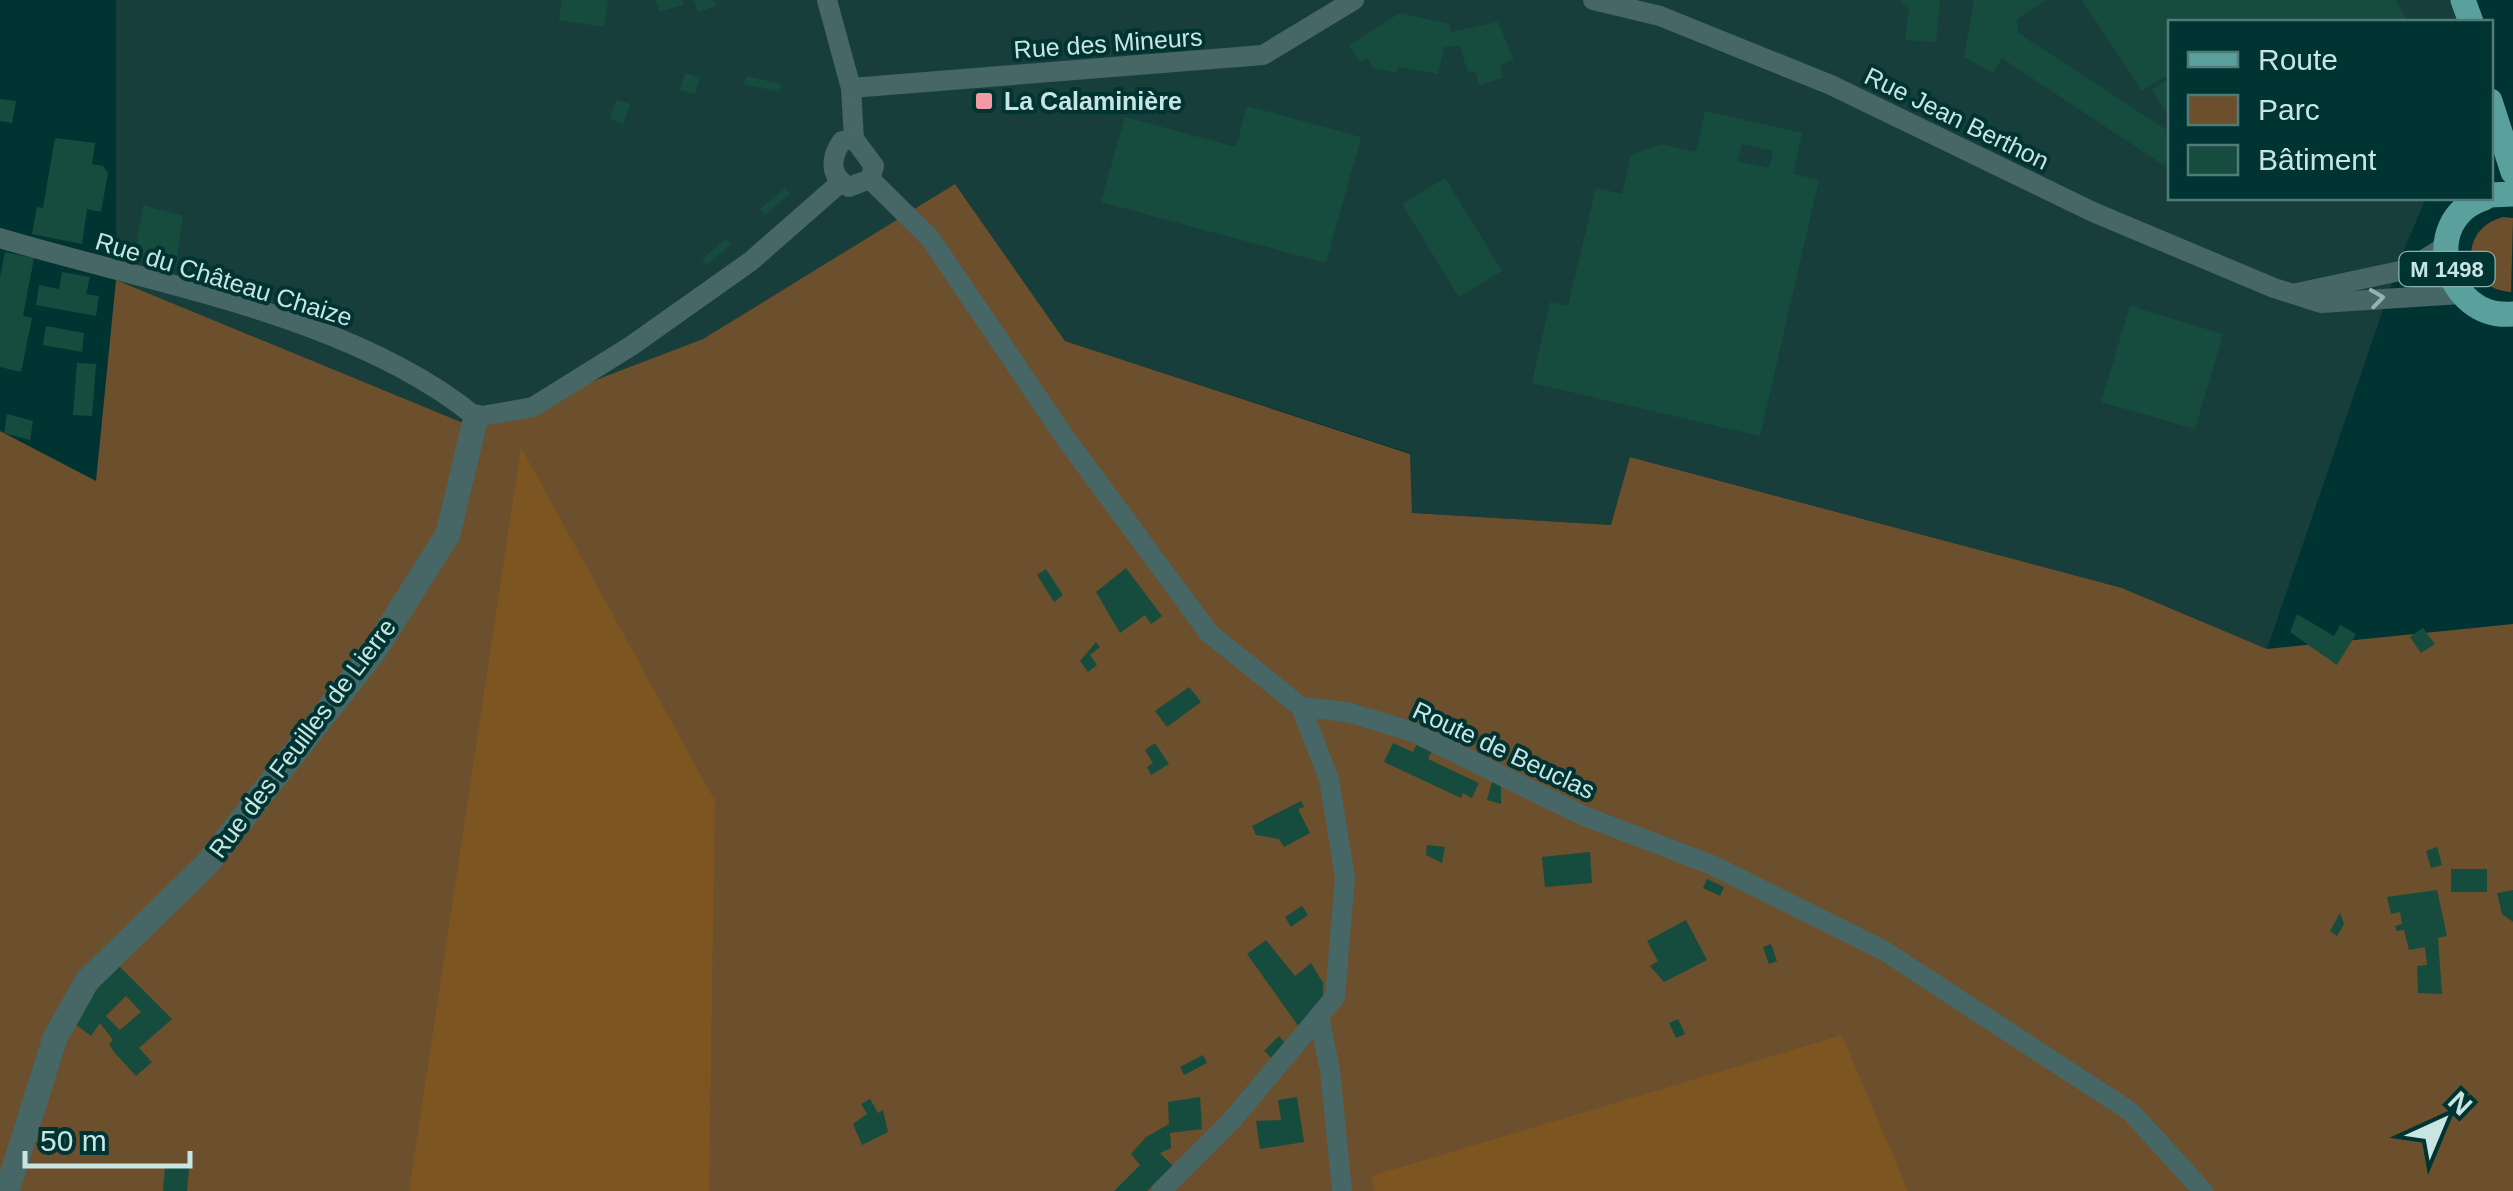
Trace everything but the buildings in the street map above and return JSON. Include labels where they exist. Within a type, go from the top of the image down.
[{"type":"main road","points":[[2493,108],[2513,172]]},
{"type":"main road","name":"M 1498","points":[[2479,200],[2454,220],[2444,247],[2448,274],[2461,294],[2476,306],[2511,317]]},
{"type":"street","points":[[826,0],[851,88],[854,139],[874,166],[870,179],[860,186],[840,182]]},
{"type":"street","name":"Rue des Mineurs","points":[[851,88],[1263,55],[1354,0]]},
{"type":"street","name":"Rue Jean Berthon","points":[[1593,0],[1660,16],[1776,63],[2093,212],[2295,294],[2322,303],[2461,294]]},
{"type":"street","points":[[840,182],[832,161],[842,141],[854,139]]},
{"type":"street","points":[[870,179],[930,238],[1066,439],[1209,632],[1301,707],[1329,779],[1345,877],[1335,997],[1233,1118],[1161,1191]]},
{"type":"street","points":[[476,418],[533,407],[631,346],[752,261],[840,182]]},
{"type":"street","name":"Rue du Château Chaize","points":[[0,238],[276,317],[360,347],[443,391],[476,418]]},
{"type":"street","points":[[2295,294],[2410,269],[2444,247]]},
{"type":"street","name":"Rue des Feuilles de Lierre","points":[[7,1191],[55,1038],[88,980],[207,864],[375,650],[448,534],[476,418]]},
{"type":"street","name":"Route de Beuclas","points":[[1301,707],[1348,712],[1412,732],[1584,816],[1712,865],[1824,919],[1976,1009],[2131,1112],[2203,1191]]},
{"type":"street","points":[[1319,1016],[1330,1070],[1342,1191]]},
{"type":"shaded area","points":[[116,0],[2466,0],[2467,20],[2168,20],[2168,200],[2425,200],[2402,254],[2267,649],[2122,588],[1631,457],[1611,525],[1412,513],[1410,453],[1065,341],[955,184],[703,339],[473,427],[116,280]]},
{"type":"shaded area","points":[[521,447],[715,801],[709,1191],[409,1191]]},
{"type":"shaded area","points":[[1842,1035],[1908,1191],[1374,1191],[1371,1176]]},
{"type":"green space","points":[[955,184],[1065,341],[1410,454],[1412,513],[1611,525],[1630,457],[2122,588],[2267,649],[2513,624],[2513,1191],[0,1191],[0,431],[96,481],[116,280],[473,427],[703,339]]},
{"type":"green space","points":[[2503,217],[2513,218],[2511,292],[2483,281],[2471,258],[2478,234]]},
{"type":"place","name":"La Calaminière","points":[[984,101]]}]
